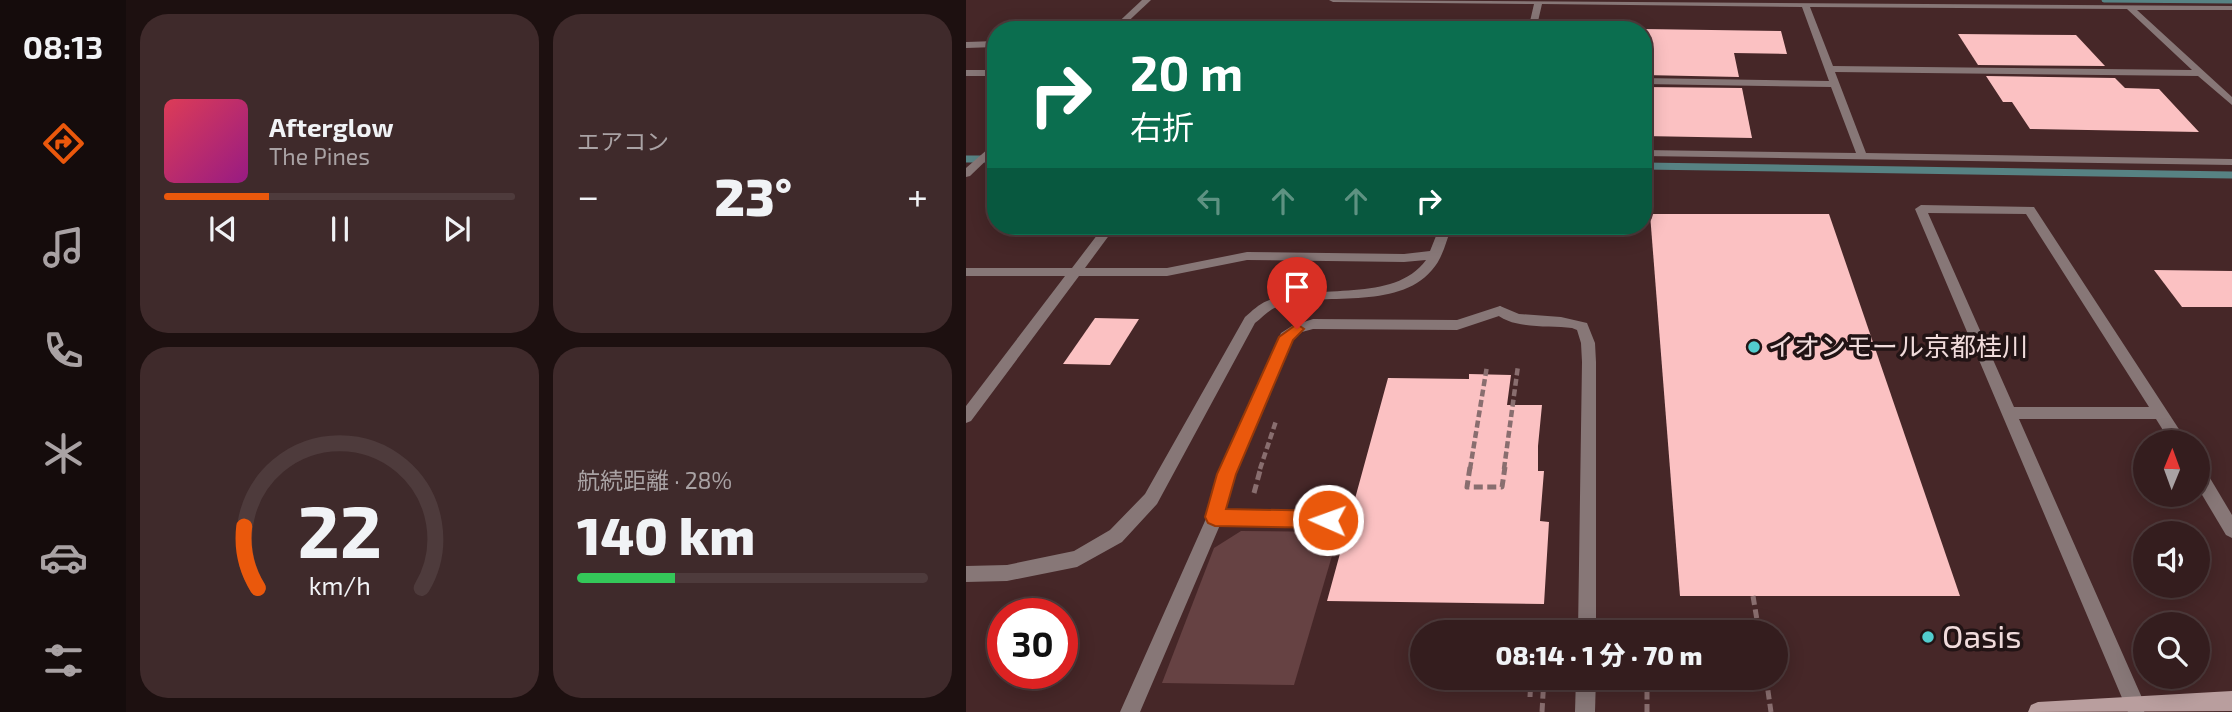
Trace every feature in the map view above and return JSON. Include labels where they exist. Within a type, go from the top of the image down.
[{"type":"main road","points":[[2038,712],[2232,701]]},
{"type":"street","points":[[1124,21],[1147,0]]},
{"type":"street","points":[[1333,0],[2232,8]]},
{"type":"street","points":[[2122,0],[2232,102]]},
{"type":"street","points":[[1534,21],[1539,1]]},
{"type":"street","points":[[1805,5],[1862,156]]},
{"type":"street","points":[[966,45],[987,44]]},
{"type":"street","points":[[1828,69],[2201,73]]},
{"type":"street","points":[[966,73],[987,73]]},
{"type":"street","points":[[1652,81],[1833,84]]},
{"type":"street","points":[[1652,153],[2232,162]]},
{"type":"street","points":[[966,174],[987,154]]},
{"type":"street","points":[[2136,707],[1920,209],[2030,209],[2172,430]]},
{"type":"street","points":[[966,417],[1103,235]]},
{"type":"street","points":[[966,574],[1007,573],[1077,559],[1116,536],[1151,499],[1250,320],[1269,305],[1301,296],[1384,291],[1404,283],[1426,270],[1442,235]]},
{"type":"street","points":[[966,272],[1167,272],[1247,256],[1404,258],[1434,255]]},
{"type":"street","points":[[1130,712],[1215,517],[1227,474],[1286,337],[1297,329],[1313,324],[1457,325],[1500,311],[1511,318],[1565,320],[1582,326],[1589,338],[1587,620]]},
{"type":"street","points":[[2009,413],[2162,413]]},
{"type":"street","points":[[2210,493],[2232,530]]},
{"type":"street","points":[[1215,517],[1328,520]]},
{"type":"street","points":[[1585,712],[1586,690]]},
{"type":"path","points":[[1487,366],[1467,487],[1502,487],[1518,366]]},
{"type":"path","points":[[1264,494],[1252,493],[1278,415]]},
{"type":"path","points":[[1753,596],[1757,620]]},
{"type":"path","points":[[1530,690],[1530,697]]},
{"type":"path","points":[[1542,712],[1543,690]]},
{"type":"path","points":[[1647,690],[1647,712]]},
{"type":"path","points":[[1767,690],[1770,712]]},
{"type":"shaded area","points":[[1241,531],[1339,532],[1294,685],[1162,683],[1214,548]]},
{"type":"building","points":[[1652,29],[1781,31],[1787,54],[1734,53],[1739,77],[1652,75]]},
{"type":"building","points":[[1958,34],[2076,35],[2105,66],[1978,65]]},
{"type":"building","points":[[1986,76],[2115,78],[2125,88],[2159,89],[2199,132],[2030,129],[2012,102],[2003,102]]},
{"type":"building","points":[[1652,87],[1742,88],[1752,138],[1652,136]]},
{"type":"building","points":[[1652,214],[1829,214],[1960,596],[1680,596]]},
{"type":"building","points":[[2154,270],[2232,271],[2232,307],[2182,307]]},
{"type":"building","points":[[1095,318],[1139,319],[1110,365],[1063,364]]},
{"type":"building","points":[[1469,374],[1511,375],[1507,405],[1542,405],[1538,446],[1538,471],[1544,471],[1540,521],[1549,522],[1544,604],[1327,601],[1388,378],[1469,379]]},
{"type":"waterway","points":[[2104,0],[2232,1]]},
{"type":"waterway","points":[[966,159],[987,159]]},
{"type":"waterway","points":[[1652,166],[2232,175]]},
{"type":"place","name":"イオンモール京都桂川","points":[[1754,347]]},
{"type":"place","name":"Oasis","points":[[1928,637]]},
{"type":"route","points":[[1297,329],[1286,337],[1227,474],[1215,517],[1328,520]]}]
